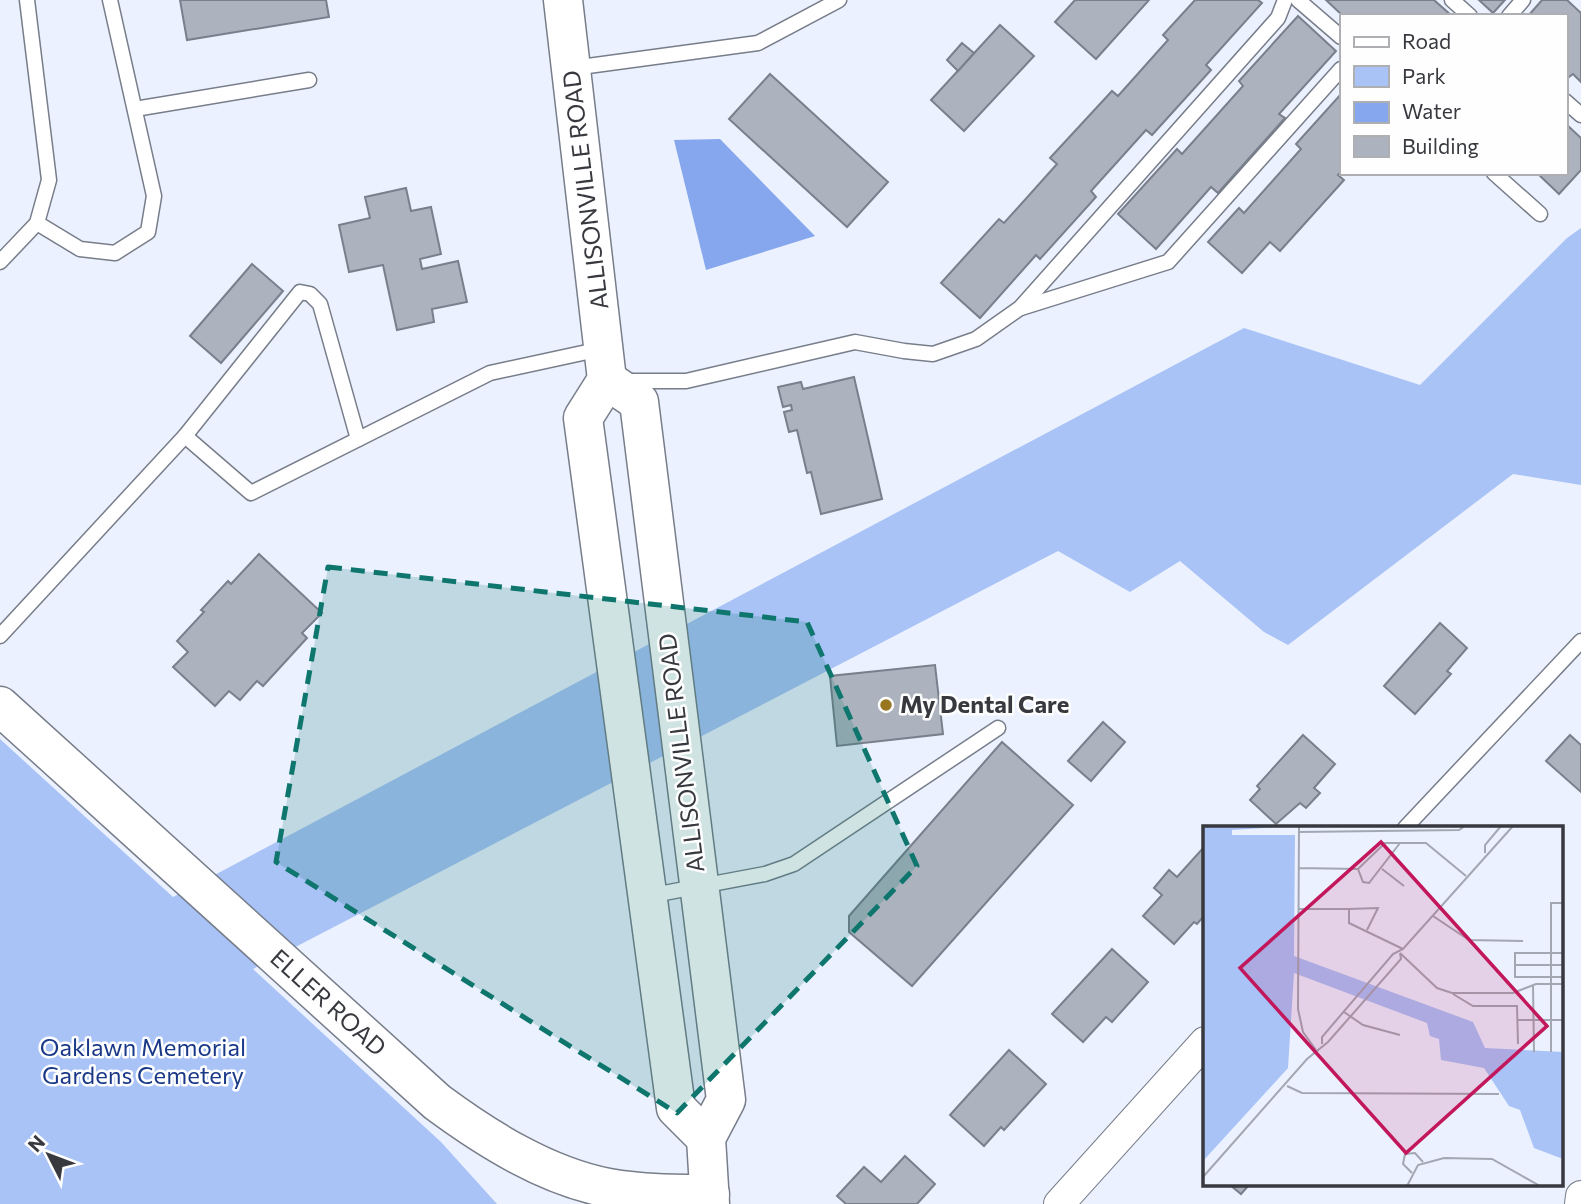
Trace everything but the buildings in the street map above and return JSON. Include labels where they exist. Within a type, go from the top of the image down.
[{"type":"main road","name":"ALLISONVILLE ROAD","points":[[562,0],[606,364],[639,402],[726,1100],[706,1138]]},
{"type":"main road","points":[[606,364],[583,418],[676,1108],[706,1138],[710,1199]]},
{"type":"main road","name":"ELLER ROAD","points":[[0,706],[428,1094],[460,1119],[543,1166],[583,1182],[610,1188],[710,1199]]},
{"type":"street","points":[[1059,1204],[1203,1044]]},
{"type":"street","points":[[1580,1204],[1581,1196]]},
{"type":"lane","points":[[0,262],[37,223],[49,180],[27,0]]},
{"type":"lane","points":[[37,223],[80,249],[115,253],[148,232],[154,196],[110,0]]},
{"type":"lane","points":[[572,69],[758,43],[839,0]]},
{"type":"lane","points":[[185,436],[251,493],[490,373],[606,364],[686,381],[855,342],[933,354],[976,339],[1020,308],[1278,18],[1285,0]]},
{"type":"lane","points":[[1298,0],[1340,36]]},
{"type":"lane","points":[[1452,0],[1468,14]]},
{"type":"lane","points":[[1511,14],[1523,0]]},
{"type":"lane","points":[[1020,308],[1168,262],[1340,70]]},
{"type":"lane","points":[[135,109],[309,80]]},
{"type":"lane","points":[[1567,103],[1581,115]]},
{"type":"lane","points":[[1496,175],[1540,214]]},
{"type":"lane","points":[[0,636],[185,436],[300,292],[310,294],[320,304],[358,439]]},
{"type":"lane","points":[[1407,826],[1581,641]]},
{"type":"lane","points":[[646,897],[765,874],[794,864],[998,728]]},
{"type":"highlighted area","points":[[328,567],[807,622],[917,866],[677,1113],[276,862]]},
{"type":"green space","name":"Oaklawn Memorial Gardens Cemetery","points":[[1581,228],[1581,485],[1513,474],[1288,645],[1264,632],[1180,561],[1130,592],[1058,551],[253,969],[441,1142],[497,1204],[0,1204],[0,739],[173,897],[1244,328],[1420,385],[1567,238]]},
{"type":"water","points":[[720,139],[815,236],[706,270],[674,140]]},
{"type":"place","name":"My Dental Care","points":[[886,705]]}]
